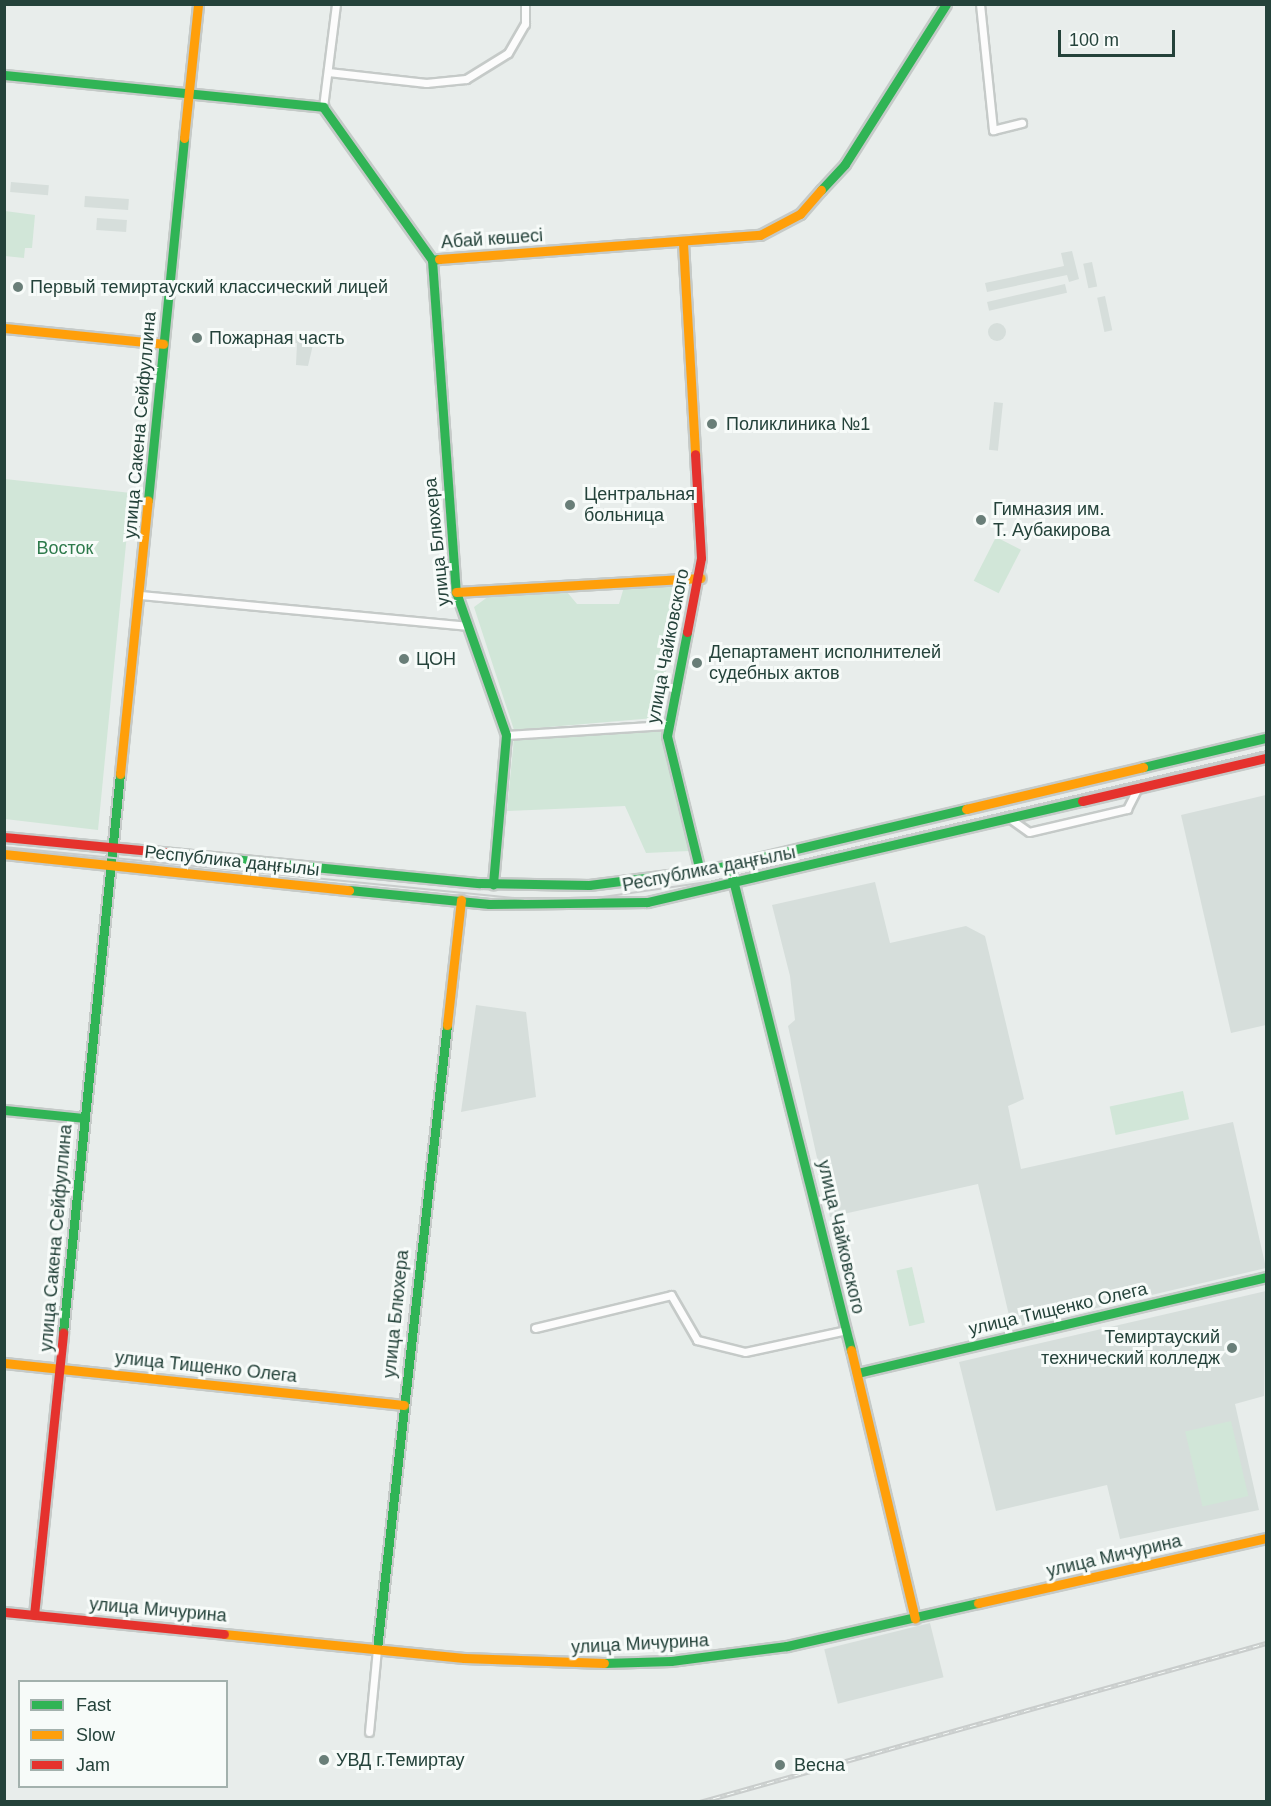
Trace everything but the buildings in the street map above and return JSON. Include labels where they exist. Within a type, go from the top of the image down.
[{"type":"street","name":"улица Сакена Сейфуллина","points":[[34,1615],[61,1367],[110,865],[141,595],[163,344],[198,4]]},
{"type":"street","points":[[4,75],[323,107],[336,4]]},
{"type":"street","points":[[328,72],[426,83],[466,79],[508,53],[525,24],[525,4]]},
{"type":"street","name":"Абай көшесі","points":[[323,107],[432,260],[683,243],[760,235],[800,214],[845,164],[946,4]]},
{"type":"street","points":[[980,4],[993,130],[1022,123]]},
{"type":"street","name":"улица Чайковского","points":[[683,243],[700,578],[667,725],[700,871]]},
{"type":"street","name":"улица Блюхера","points":[[432,260],[456,592],[506,735],[493,884]]},
{"type":"street","points":[[4,328],[163,344]]},
{"type":"street","points":[[456,592],[700,578]]},
{"type":"street","points":[[141,595],[466,626]]},
{"type":"street","points":[[506,735],[667,725]]},
{"type":"street","name":"Республика даңғылы","points":[[4,837],[493,884],[589,885],[700,871],[1266,738]]},
{"type":"street","name":"Республика даңғылы","points":[[4,854],[461,900],[583,907],[647,902],[733,884],[1266,758]]},
{"type":"street","points":[[1009,818],[1029,832],[1127,809],[1138,787]]},
{"type":"street","name":"улица Чайковского","points":[[729,864],[857,1373],[915,1618]]},
{"type":"street","name":"улица Блюхера","points":[[369,1732],[461,900]]},
{"type":"street","points":[[4,1110],[84,1118]]},
{"type":"street","name":"улица Тищенко Олега","points":[[857,1373],[1266,1277]]},
{"type":"street","points":[[535,1328],[671,1295],[697,1340],[745,1352],[846,1330]]},
{"type":"street","name":"улица Тищенко Олега","points":[[4,1363],[61,1367],[404,1405]]},
{"type":"street","name":"улица Мичурина","points":[[4,1612],[558,1664],[671,1661],[787,1646],[1266,1538]]},
{"type":"shaded area","points":[[11,182],[49,185],[48,195],[10,192]]},
{"type":"shaded area","points":[[85,196],[129,199],[128,210],[84,207]]},
{"type":"shaded area","points":[[97,218],[127,220],[126,232],[96,230]]},
{"type":"shaded area","points":[[1072,251],[1079,279],[1069,282],[1067,275],[987,292],[985,283],[1064,266],[1061,253]]},
{"type":"shaded area","points":[[1092,262],[1097,286],[1088,288],[1083,264]]},
{"type":"shaded area","points":[[1065,284],[1067,293],[989,311],[987,302]]},
{"type":"shaded area","points":[[1105,296],[1112,330],[1104,332],[1097,298]]},
{"type":"shaded area","points":[[997,323],[1003,326],[1006,332],[1003,338],[997,341],[991,338],[988,332],[991,326]]},
{"type":"shaded area","points":[[263,330],[315,336],[308,366],[296,365],[297,343],[262,339]]},
{"type":"shaded area","points":[[994,402],[1003,403],[998,451],[989,450]]},
{"type":"shaded area","points":[[1266,795],[1266,1025],[1231,1033],[1181,815]]},
{"type":"shaded area","points":[[875,882],[890,943],[966,926],[985,936],[1024,1099],[1008,1106],[1021,1169],[1233,1122],[1266,1268],[1012,1328],[978,1184],[830,1217],[788,1026],[795,1020],[790,976],[772,905]]},
{"type":"shaded area","points":[[476,1005],[526,1012],[536,1097],[461,1112]]},
{"type":"shaded area","points":[[1266,1291],[1264,1396],[1235,1404],[1259,1510],[1120,1539],[1107,1485],[996,1511],[959,1362]]},
{"type":"shaded area","points":[[930,1623],[944,1677],[838,1704],[824,1649]]},
{"type":"green space","points":[[5,211],[35,215],[32,248],[25,248],[24,258],[5,256]]},
{"type":"green space","name":"Восток","points":[[5,479],[131,493],[98,830],[5,819]]},
{"type":"green space","points":[[996,537],[1021,550],[999,593],[974,581]]},
{"type":"green space","points":[[688,584],[654,718],[514,730],[474,607],[489,596],[567,592],[577,604],[619,604],[624,587]]},
{"type":"green space","points":[[660,729],[689,851],[646,853],[625,806],[507,811],[514,738]]},
{"type":"green space","points":[[1183,1091],[1189,1119],[1116,1135],[1110,1107]]},
{"type":"green space","points":[[912,1267],[925,1323],[909,1326],[896,1271]]},
{"type":"green space","points":[[1231,1421],[1248,1496],[1203,1507],[1185,1432]]},
{"type":"tram line","points":[[4,847],[525,899],[596,898],[709,882],[1266,751]]},
{"type":"railway","points":[[700,1802],[1266,1643]]},
{"type":"traffic: fast","points":[[821,190],[845,164],[946,4]]},
{"type":"traffic: fast","points":[[4,75],[323,107],[432,260],[439,259]]},
{"type":"traffic: fast","points":[[148,500],[184,138]]},
{"type":"traffic: fast","points":[[432,260],[456,592],[506,735],[493,884]]},
{"type":"traffic: fast","points":[[687,632],[667,736],[700,871]]},
{"type":"traffic: fast","points":[[1143,767],[1266,738]]},
{"type":"traffic: fast","points":[[63,1332],[120,774]]},
{"type":"traffic: fast","points":[[349,890],[489,904],[647,902],[1082,801]]},
{"type":"traffic: fast","points":[[172,853],[480,883],[589,885],[707,870],[966,809]]},
{"type":"traffic: fast","points":[[729,864],[851,1350]]},
{"type":"traffic: fast","points":[[377,1649],[447,1025]]},
{"type":"traffic: fast","points":[[4,1110],[84,1118]]},
{"type":"traffic: fast","points":[[857,1373],[1266,1277]]},
{"type":"traffic: fast","points":[[604,1663],[671,1661],[787,1646],[978,1603]]},
{"type":"traffic: slow","points":[[184,138],[198,4]]},
{"type":"traffic: slow","points":[[439,259],[760,235],[800,214],[821,190]]},
{"type":"traffic: slow","points":[[683,243],[695,454]]},
{"type":"traffic: slow","points":[[4,328],[163,344]]},
{"type":"traffic: slow","points":[[120,774],[148,500]]},
{"type":"traffic: slow","points":[[456,592],[701,578]]},
{"type":"traffic: slow","points":[[966,809],[1143,767]]},
{"type":"traffic: slow","points":[[4,854],[349,890]]},
{"type":"traffic: slow","points":[[447,1025],[461,900]]},
{"type":"traffic: slow","points":[[851,1350],[915,1618]]},
{"type":"traffic: slow","points":[[4,1363],[404,1405]]},
{"type":"traffic: slow","points":[[978,1603],[1266,1538]]},
{"type":"traffic: slow","points":[[224,1634],[464,1658],[604,1663]]},
{"type":"traffic: jam","points":[[687,632],[701,558],[695,454]]},
{"type":"traffic: jam","points":[[1082,801],[1266,758]]},
{"type":"traffic: jam","points":[[4,837],[172,853]]},
{"type":"traffic: jam","points":[[34,1615],[63,1332]]},
{"type":"traffic: jam","points":[[4,1612],[224,1634]]},
{"type":"place","name":"Первый темиртауский классический лицей","points":[[18,287]]},
{"type":"place","name":"Пожарная часть","points":[[197,338]]},
{"type":"place","name":"Поликлиника №1","points":[[712,424]]},
{"type":"place","name":"Центральная больница","points":[[570,505]]},
{"type":"place","name":"Гимназия им. Т. Аубакирова","points":[[981,520]]},
{"type":"place","name":"ЦОН","points":[[404,659]]},
{"type":"place","name":"Департамент исполнителей судебных актов","points":[[697,663]]},
{"type":"place","name":"Темиртауский технический колледж","points":[[1232,1348]]},
{"type":"place","name":"УВД г.Темиртау","points":[[324,1760]]},
{"type":"place","name":"Весна","points":[[780,1765]]}]
